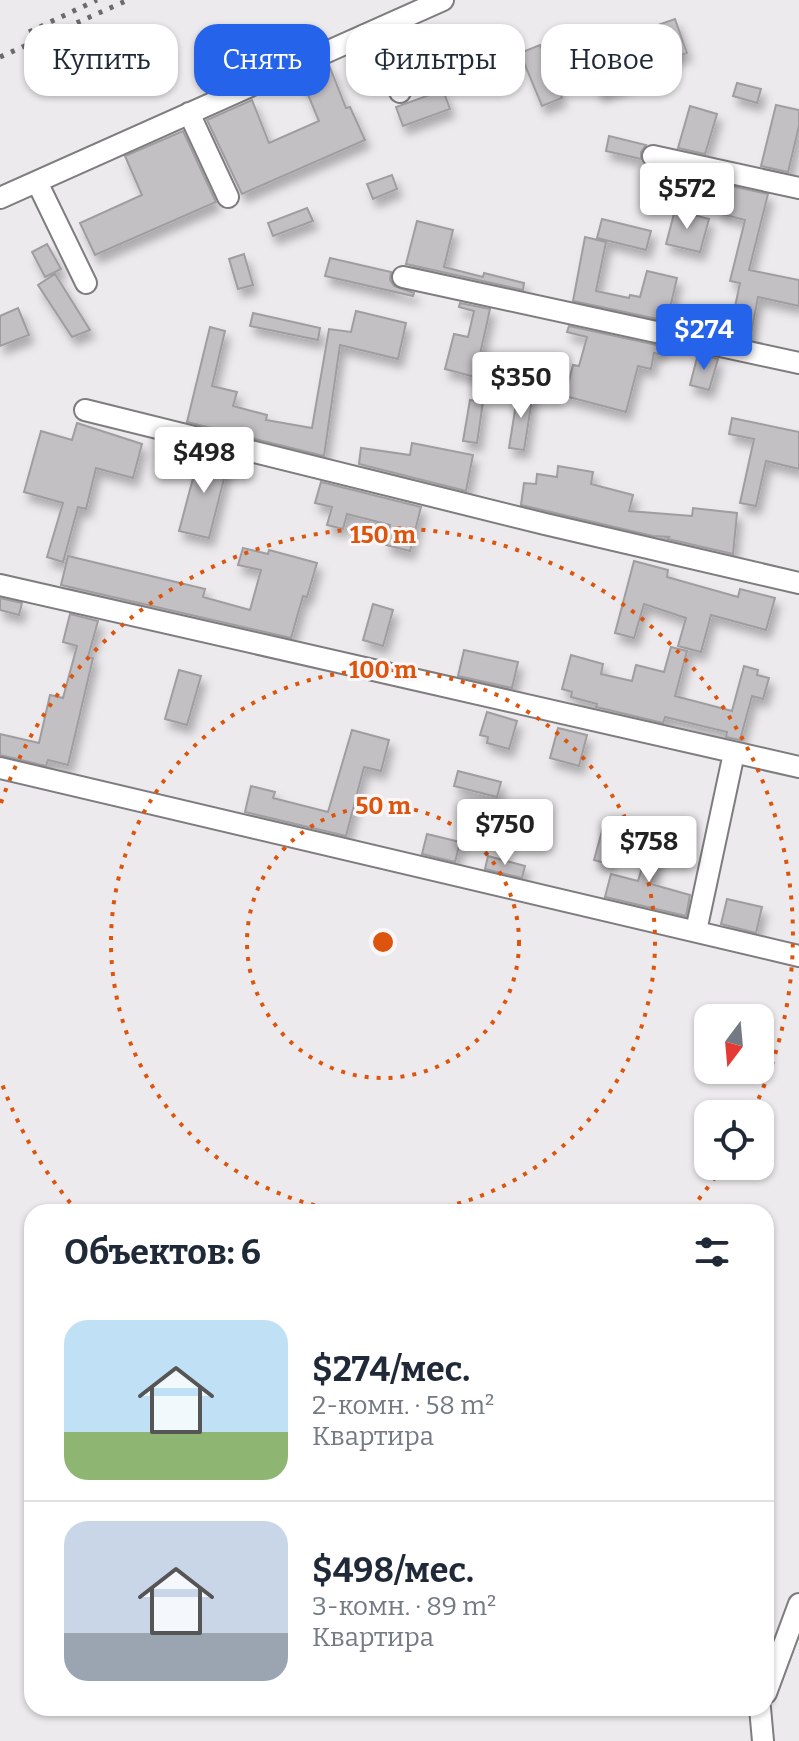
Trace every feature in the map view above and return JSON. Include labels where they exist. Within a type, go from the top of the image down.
[{"type":"lane","points":[[392,24],[443,0]]},
{"type":"lane","points":[[0,198],[346,45]]},
{"type":"lane","points":[[189,113],[228,197]]},
{"type":"lane","points":[[653,156],[799,188]]},
{"type":"lane","points":[[37,182],[86,283]]},
{"type":"lane","points":[[403,277],[799,363]]},
{"type":"lane","points":[[85,410],[545,524],[799,583]]},
{"type":"lane","points":[[0,585],[799,767]]},
{"type":"lane","points":[[696,931],[734,753]]},
{"type":"lane","points":[[0,768],[799,956]]},
{"type":"lane","points":[[774,1671],[799,1604]]},
{"type":"lane","points":[[761,1716],[763,1741]]},
{"type":"building","points":[[675,19],[677,24],[661,24]]},
{"type":"building","points":[[540,45],[541,96],[562,98],[542,106],[525,65],[525,51]]},
{"type":"building","points":[[330,68],[346,108],[350,107],[365,140],[242,194],[207,120],[252,100],[269,143],[319,121],[309,96],[330,96]]},
{"type":"building","points":[[737,83],[761,89],[757,103],[733,96]]},
{"type":"building","points":[[426,96],[445,96],[450,109],[403,126],[396,107]]},
{"type":"building","points":[[776,105],[799,110],[799,126],[788,172],[761,166]]},
{"type":"building","points":[[690,106],[717,114],[705,154],[678,148]]},
{"type":"building","points":[[183,131],[216,202],[95,255],[80,223],[142,195],[125,156]]},
{"type":"building","points":[[609,136],[646,145],[641,159],[606,151]]},
{"type":"building","points":[[392,175],[397,189],[373,199],[367,184]]},
{"type":"building","points":[[726,185],[768,194],[749,270],[799,280],[799,306],[758,297],[750,339],[729,335],[740,283],[730,281],[745,220],[718,213]]},
{"type":"building","points":[[307,208],[313,221],[273,236],[268,223]]},
{"type":"building","points":[[675,210],[709,219],[700,252],[666,244]]},
{"type":"building","points":[[602,219],[651,231],[646,250],[597,238]]},
{"type":"building","points":[[417,221],[453,230],[444,267],[524,283],[523,290],[406,264]]},
{"type":"building","points":[[585,237],[606,242],[596,291],[629,298],[630,295],[640,297],[647,271],[677,278],[667,321],[573,301]]},
{"type":"building","points":[[47,244],[61,269],[45,277],[32,252]]},
{"type":"building","points":[[244,254],[253,285],[238,289],[229,259]]},
{"type":"building","points":[[330,258],[391,272],[390,280],[394,286],[414,293],[413,296],[325,276]]},
{"type":"building","points":[[55,274],[90,330],[72,337],[38,285]]},
{"type":"building","points":[[460,303],[490,309],[475,377],[445,369],[454,334],[468,337],[474,311],[459,307]]},
{"type":"building","points":[[18,308],[29,335],[0,346],[0,316]]},
{"type":"building","points":[[356,311],[406,323],[398,359],[340,345],[324,456],[187,422],[210,327],[225,331],[212,386],[237,392],[233,406],[267,415],[266,420],[312,428],[329,329],[351,332]]},
{"type":"building","points":[[253,313],[320,328],[318,340],[250,326]]},
{"type":"building","points":[[569,326],[661,346],[659,354],[654,353],[651,369],[638,366],[626,412],[565,396],[573,365],[579,366],[587,337],[567,332]]},
{"type":"building","points":[[698,354],[718,359],[709,390],[690,385]]},
{"type":"building","points":[[518,391],[533,393],[524,450],[509,448]]},
{"type":"building","points":[[470,400],[483,402],[477,443],[463,441]]},
{"type":"building","points":[[732,418],[799,432],[799,469],[766,461],[756,506],[740,503],[754,439],[729,434]]},
{"type":"building","points":[[77,423],[142,444],[133,478],[96,468],[86,509],[78,507],[63,562],[47,557],[63,503],[24,492],[41,431],[72,440]]},
{"type":"building","points":[[412,443],[473,455],[466,491],[359,464],[361,448],[410,455]]},
{"type":"building","points":[[200,452],[229,459],[209,538],[179,531]]},
{"type":"building","points":[[558,466],[593,472],[591,484],[633,495],[629,511],[692,516],[693,508],[737,513],[733,554],[521,505],[524,483],[536,484],[537,474],[557,477]]},
{"type":"building","points":[[321,482],[421,507],[410,551],[386,545],[390,525],[347,514],[343,529],[327,525],[332,507],[315,503]]},
{"type":"building","points":[[243,548],[268,554],[269,550],[317,563],[307,597],[303,596],[291,638],[61,585],[68,556],[205,589],[203,597],[250,610],[261,570],[238,565]]},
{"type":"building","points":[[634,561],[668,570],[667,577],[738,597],[740,589],[775,598],[766,630],[711,615],[701,652],[678,646],[686,618],[644,604],[634,638],[615,633]]},
{"type":"building","points":[[0,598],[22,603],[19,615],[0,610]]},
{"type":"building","points":[[373,604],[393,610],[383,646],[363,640]]},
{"type":"building","points":[[70,614],[98,621],[88,657],[93,658],[68,765],[48,760],[46,766],[0,755],[0,734],[39,743],[50,695],[63,698],[77,646],[63,642]]},
{"type":"building","points":[[671,647],[687,651],[675,696],[732,711],[744,666],[758,670],[757,675],[769,678],[763,699],[752,696],[740,740],[726,737],[727,732],[665,717],[663,723],[596,707],[597,704],[571,697],[572,692],[562,689],[571,655],[603,664],[601,674],[632,681],[636,665],[664,672]]},
{"type":"building","points":[[464,650],[518,662],[512,688],[458,676]]},
{"type":"building","points":[[179,670],[201,676],[187,725],[165,719]]},
{"type":"building","points":[[487,712],[517,721],[509,749],[487,743],[488,737],[480,735]]},
{"type":"building","points":[[558,728],[587,735],[579,766],[550,758]]},
{"type":"building","points":[[352,730],[389,740],[381,771],[364,767],[346,836],[245,812],[251,786],[275,792],[273,798],[328,812]]},
{"type":"building","points":[[458,771],[501,782],[497,797],[454,786]]},
{"type":"building","points":[[605,820],[619,823],[608,864],[594,860]]},
{"type":"building","points":[[653,830],[667,834],[651,884],[690,895],[686,916],[605,897],[611,874],[638,881]]},
{"type":"building","points":[[427,834],[460,842],[455,862],[422,854]]},
{"type":"building","points":[[488,856],[525,866],[522,878],[485,869]]},
{"type":"building","points":[[727,899],[762,907],[756,933],[721,924]]},
{"type":"railway","points":[[46,24],[97,0]]},
{"type":"railway","points":[[0,57],[128,0]]}]
